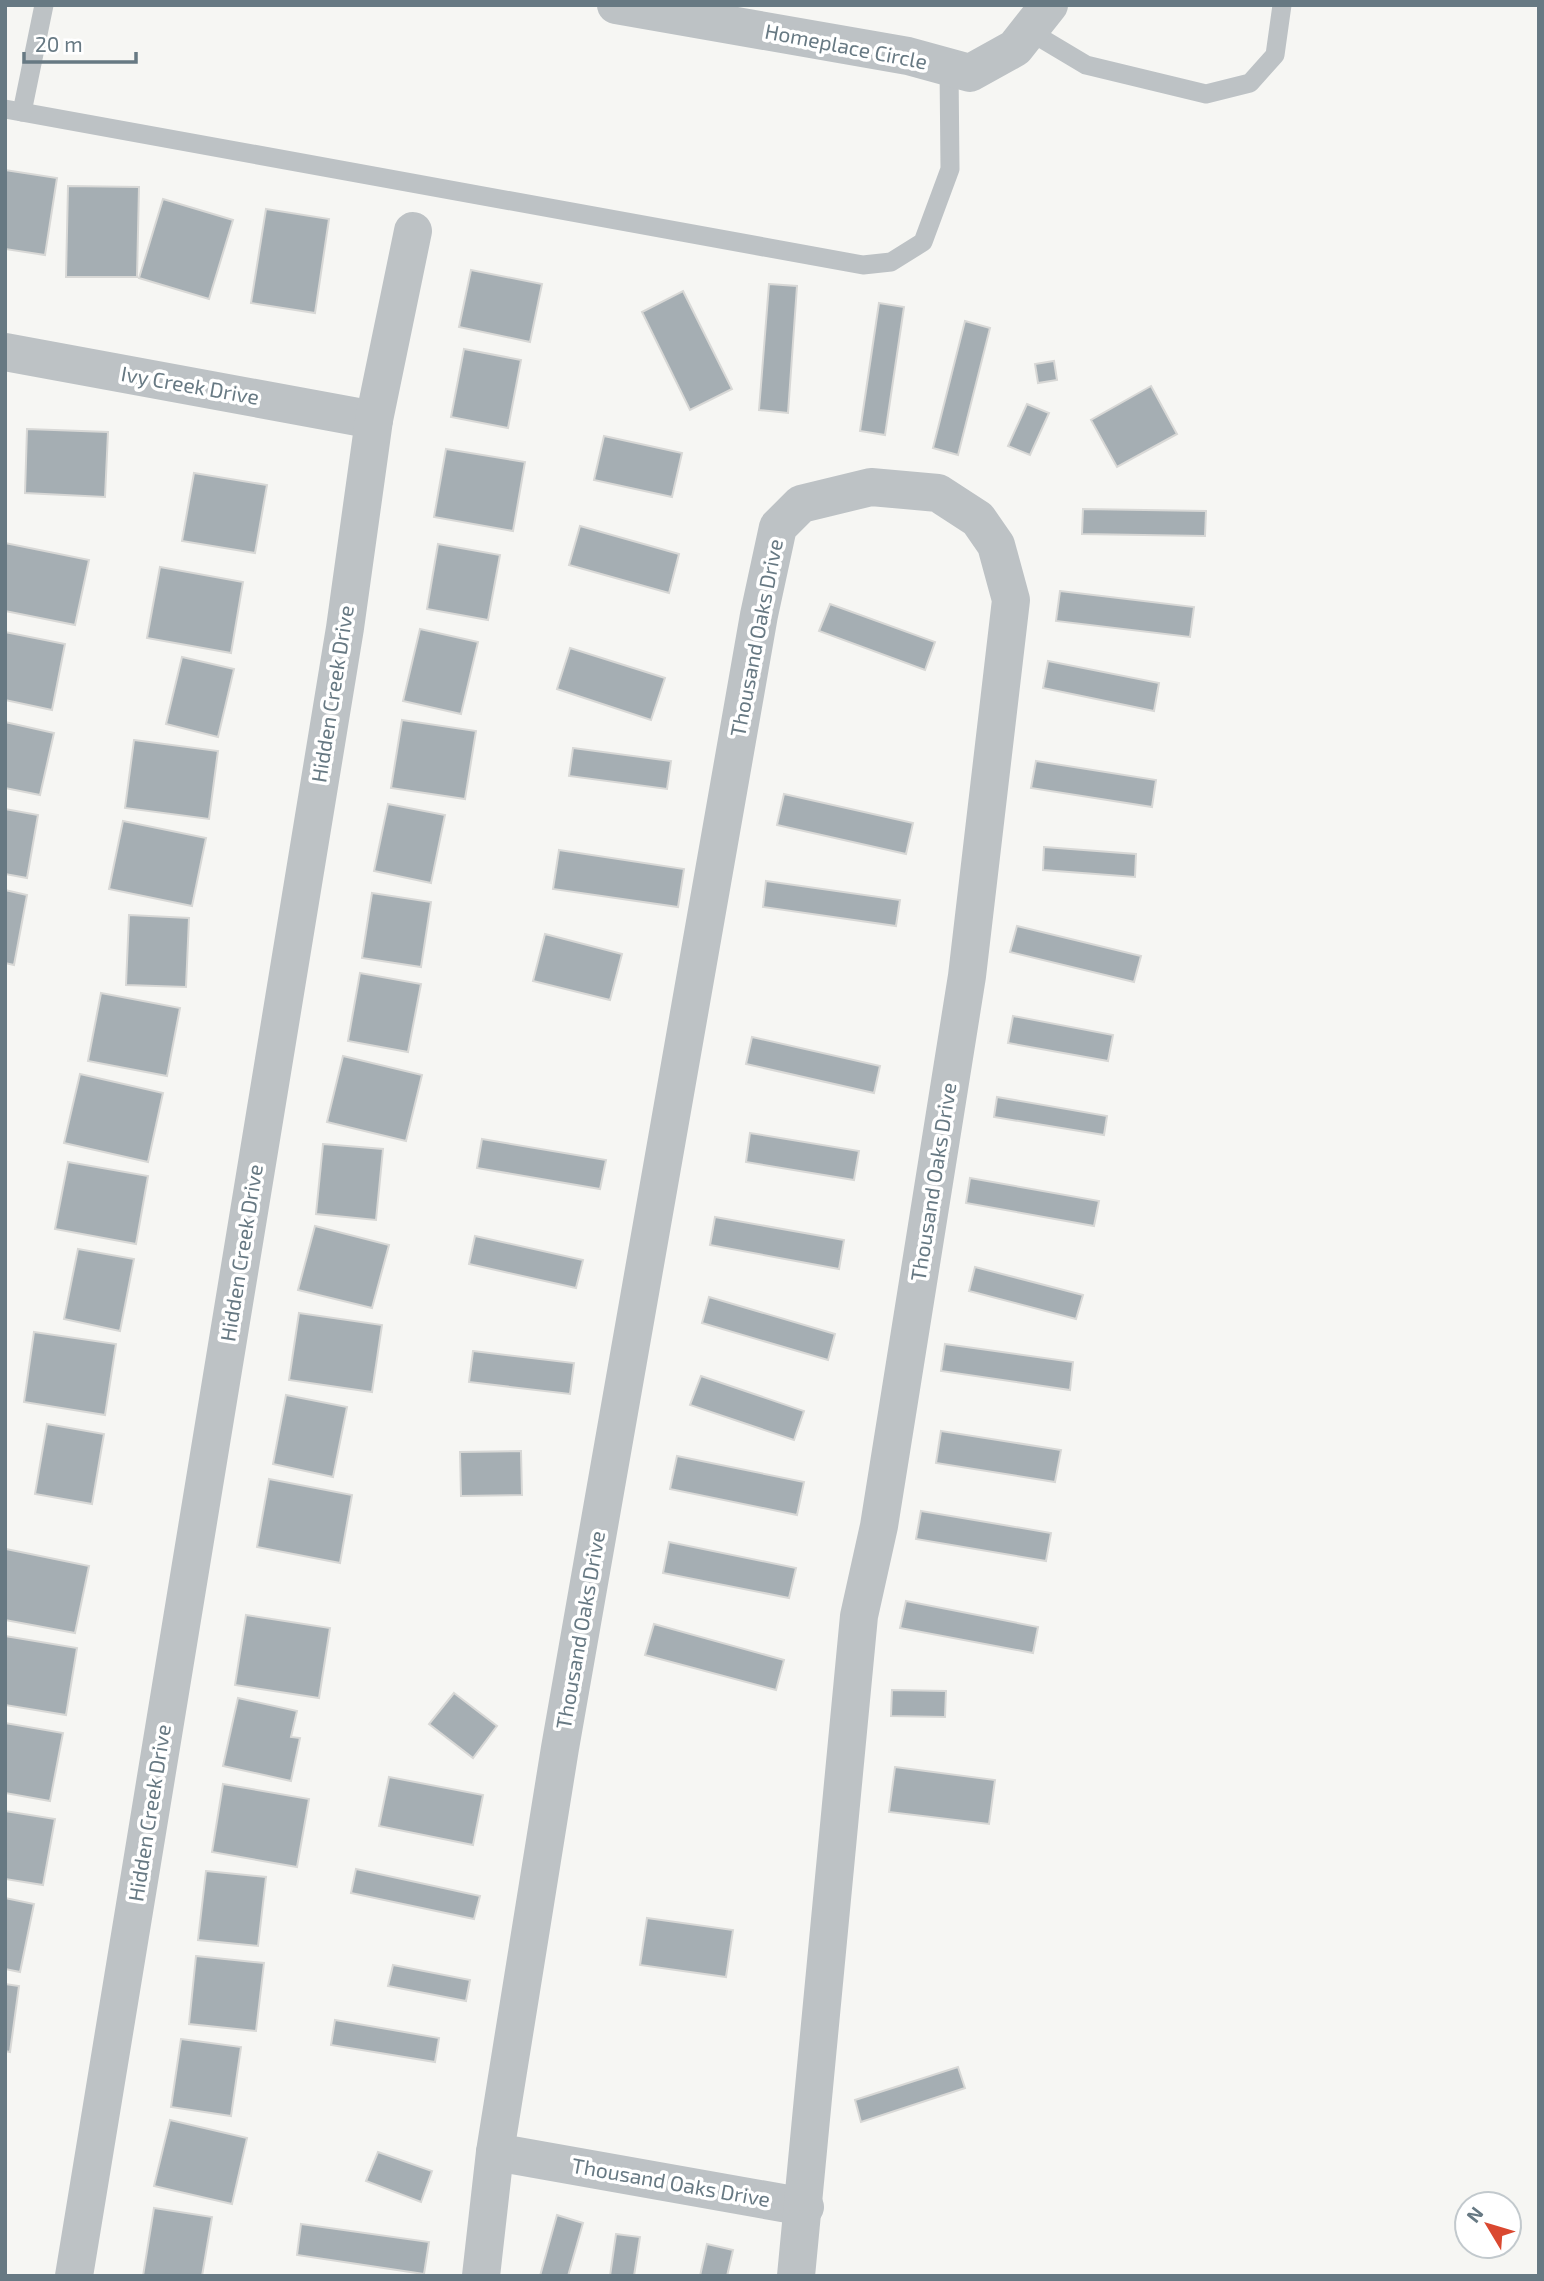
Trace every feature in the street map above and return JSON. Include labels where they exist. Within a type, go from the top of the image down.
[{"type":"street","name":"Homeplace Circle","points":[[616,5],[908,56],[970,73],[1014,48],[1039,18]]},
{"type":"street","name":"Hidden Creek Drive","points":[[74,2276],[345,628],[374,420],[413,231]]},
{"type":"street","name":"Ivy Creek Drive","points":[[5,352],[374,420]]},
{"type":"street","name":"Thousand Oaks Drive","points":[[481,2276],[495,2152],[563,1734],[759,615],[778,527],[801,504],[871,487],[937,493],[978,519],[996,545],[1011,600],[967,976],[879,1526],[859,1616],[805,2207],[796,2276]]},
{"type":"street","name":"Thousand Oaks Drive","points":[[495,2152],[805,2207]]},
{"type":"lane","points":[[44,5],[14,111],[863,265],[891,262],[923,242],[950,169],[949,67]]},
{"type":"lane","points":[[1039,18],[1086,65],[1206,94],[1250,83],[1275,55],[1282,5]]},
{"type":"building","points":[[5,170],[57,178],[45,255],[5,249]]},
{"type":"building","points":[[68,186],[139,187],[137,277],[66,277]]},
{"type":"building","points":[[163,199],[233,220],[209,299],[139,278]]},
{"type":"building","points":[[266,209],[329,219],[315,313],[251,303]]},
{"type":"building","points":[[471,270],[542,284],[530,342],[459,327]]},
{"type":"building","points":[[769,284],[797,286],[788,413],[759,410]]},
{"type":"building","points":[[683,291],[732,389],[690,410],[642,312]]},
{"type":"building","points":[[879,303],[904,307],[885,435],[860,431]]},
{"type":"building","points":[[965,321],[990,328],[958,455],[933,448]]},
{"type":"building","points":[[464,349],[521,360],[508,428],[451,417]]},
{"type":"building","points":[[1054,361],[1057,380],[1038,383],[1035,364]]},
{"type":"building","points":[[1151,386],[1177,434],[1117,467],[1091,420]]},
{"type":"building","points":[[1027,404],[1049,413],[1030,455],[1008,446]]},
{"type":"building","points":[[27,429],[108,432],[105,497],[25,493]]},
{"type":"building","points":[[604,436],[682,453],[672,497],[594,480]]},
{"type":"building","points":[[446,449],[525,462],[513,531],[434,517]]},
{"type":"building","points":[[194,473],[267,485],[255,553],[182,541]]},
{"type":"building","points":[[1083,509],[1206,511],[1205,536],[1082,534]]},
{"type":"building","points":[[580,526],[679,554],[669,593],[569,565]]},
{"type":"building","points":[[5,543],[89,560],[75,625],[5,611]]},
{"type":"building","points":[[438,544],[500,555],[488,620],[427,609]]},
{"type":"building","points":[[160,567],[243,582],[231,653],[147,638]]},
{"type":"building","points":[[1060,591],[1194,607],[1190,637],[1056,621]]},
{"type":"building","points":[[830,604],[935,642],[925,670],[819,631]]},
{"type":"building","points":[[420,629],[478,642],[461,714],[403,701]]},
{"type":"building","points":[[5,632],[65,644],[52,710],[5,700]]},
{"type":"building","points":[[570,648],[665,678],[651,720],[557,689]]},
{"type":"building","points":[[182,657],[234,669],[218,737],[166,724]]},
{"type":"building","points":[[1048,661],[1159,683],[1154,711],[1043,688]]},
{"type":"building","points":[[402,720],[476,731],[465,799],[391,788]]},
{"type":"building","points":[[5,722],[54,733],[40,795],[5,788]]},
{"type":"building","points":[[134,740],[218,751],[209,819],[125,808]]},
{"type":"building","points":[[573,748],[671,761],[667,789],[569,776]]},
{"type":"building","points":[[1036,761],[1156,780],[1152,807],[1031,788]]},
{"type":"building","points":[[784,794],[913,823],[906,854],[777,825]]},
{"type":"building","points":[[388,804],[445,815],[431,883],[374,871]]},
{"type":"building","points":[[5,809],[38,815],[27,878],[5,874]]},
{"type":"building","points":[[123,821],[206,838],[192,906],[109,889]]},
{"type":"building","points":[[1044,847],[1136,854],[1135,877],[1043,870]]},
{"type":"building","points":[[559,850],[684,869],[678,907],[553,889]]},
{"type":"building","points":[[766,881],[900,900],[896,926],[763,907]]},
{"type":"building","points":[[5,890],[27,895],[14,965],[5,963]]},
{"type":"building","points":[[372,893],[431,902],[421,967],[362,958]]},
{"type":"building","points":[[129,915],[189,918],[186,987],[126,985]]},
{"type":"building","points":[[1017,926],[1141,956],[1134,982],[1010,952]]},
{"type":"building","points":[[545,934],[622,954],[610,1000],[533,981]]},
{"type":"building","points":[[360,973],[421,984],[408,1052],[348,1041]]},
{"type":"building","points":[[101,993],[180,1008],[167,1076],[88,1061]]},
{"type":"building","points":[[1013,1016],[1113,1035],[1108,1061],[1008,1043]]},
{"type":"building","points":[[752,1037],[880,1066],[874,1093],[746,1064]]},
{"type":"building","points":[[343,1056],[422,1075],[406,1141],[327,1122]]},
{"type":"building","points":[[80,1074],[163,1093],[148,1162],[64,1143]]},
{"type":"building","points":[[997,1097],[1107,1116],[1104,1135],[994,1117]]},
{"type":"building","points":[[750,1133],[859,1151],[854,1180],[746,1162]]},
{"type":"building","points":[[482,1139],[606,1160],[600,1189],[477,1168]]},
{"type":"building","points":[[323,1144],[383,1149],[376,1220],[316,1214]]},
{"type":"building","points":[[68,1162],[148,1176],[136,1244],[55,1229]]},
{"type":"building","points":[[970,1178],[1099,1201],[1094,1226],[966,1203]]},
{"type":"building","points":[[715,1217],[844,1240],[839,1269],[710,1245]]},
{"type":"building","points":[[315,1226],[389,1245],[372,1308],[298,1290]]},
{"type":"building","points":[[475,1236],[583,1260],[576,1288],[469,1264]]},
{"type":"building","points":[[78,1249],[134,1259],[120,1331],[64,1319]]},
{"type":"building","points":[[975,1267],[1083,1295],[1076,1319],[969,1291]]},
{"type":"building","points":[[709,1297],[835,1334],[828,1360],[702,1323]]},
{"type":"building","points":[[299,1313],[382,1325],[372,1392],[289,1380]]},
{"type":"building","points":[[34,1332],[116,1344],[105,1415],[24,1402]]},
{"type":"building","points":[[945,1344],[1073,1362],[1070,1390],[941,1371]]},
{"type":"building","points":[[473,1351],[574,1363],[570,1394],[469,1382]]},
{"type":"building","points":[[701,1376],[804,1411],[794,1440],[690,1405]]},
{"type":"building","points":[[286,1395],[347,1407],[333,1477],[273,1464]]},
{"type":"building","points":[[47,1424],[104,1434],[92,1504],[35,1494]]},
{"type":"building","points":[[941,1431],[1061,1450],[1055,1482],[936,1463]]},
{"type":"building","points":[[521,1451],[522,1495],[461,1496],[460,1452]]},
{"type":"building","points":[[677,1456],[804,1482],[797,1515],[670,1489]]},
{"type":"building","points":[[269,1479],[352,1495],[340,1563],[257,1547]]},
{"type":"building","points":[[921,1511],[1051,1533],[1046,1561],[916,1539]]},
{"type":"building","points":[[669,1542],[796,1568],[789,1598],[663,1573]]},
{"type":"building","points":[[6,1549],[89,1566],[75,1633],[5,1620]]},
{"type":"building","points":[[906,1601],[1038,1627],[1033,1653],[900,1628]]},
{"type":"building","points":[[246,1615],[330,1628],[319,1698],[235,1685]]},
{"type":"building","points":[[654,1624],[784,1660],[776,1690],[645,1655]]},
{"type":"building","points":[[5,1636],[77,1648],[66,1715],[5,1705]]},
{"type":"building","points":[[892,1690],[946,1691],[945,1717],[891,1716]]},
{"type":"building","points":[[454,1693],[497,1726],[473,1758],[429,1724]]},
{"type":"building","points":[[238,1698],[297,1711],[291,1737],[300,1738],[291,1781],[223,1766]]},
{"type":"building","points":[[5,1723],[63,1733],[50,1801],[5,1793]]},
{"type":"building","points":[[895,1767],[995,1780],[989,1824],[889,1812]]},
{"type":"building","points":[[389,1777],[483,1795],[473,1845],[379,1826]]},
{"type":"building","points":[[223,1784],[309,1799],[297,1867],[212,1852]]},
{"type":"building","points":[[5,1811],[55,1819],[43,1885],[5,1879]]},
{"type":"building","points":[[356,1869],[480,1896],[474,1919],[351,1893]]},
{"type":"building","points":[[206,1871],[266,1877],[258,1946],[198,1940]]},
{"type":"building","points":[[5,1898],[34,1904],[20,1972],[5,1969]]},
{"type":"building","points":[[647,1918],[733,1930],[726,1977],[640,1965]]},
{"type":"building","points":[[196,1956],[264,1963],[256,2031],[189,2024]]},
{"type":"building","points":[[393,1965],[470,1980],[466,2001],[388,1986]]},
{"type":"building","points":[[5,1984],[19,1986],[10,2052],[5,2051]]},
{"type":"building","points":[[335,2020],[439,2038],[435,2062],[331,2045]]},
{"type":"building","points":[[181,2039],[241,2047],[231,2116],[171,2107]]},
{"type":"building","points":[[958,2067],[965,2088],[861,2122],[855,2100]]},
{"type":"building","points":[[170,2120],[247,2138],[232,2204],[154,2186]]},
{"type":"building","points":[[378,2152],[432,2171],[421,2202],[366,2181]]},
{"type":"building","points":[[154,2208],[212,2217],[202,2276],[143,2276]]},
{"type":"building","points":[[557,2215],[583,2223],[568,2276],[540,2276]]},
{"type":"building","points":[[301,2224],[429,2242],[424,2274],[297,2255]]},
{"type":"building","points":[[616,2234],[640,2237],[634,2276],[610,2276]]},
{"type":"building","points":[[707,2244],[733,2250],[727,2276],[700,2276]]}]
